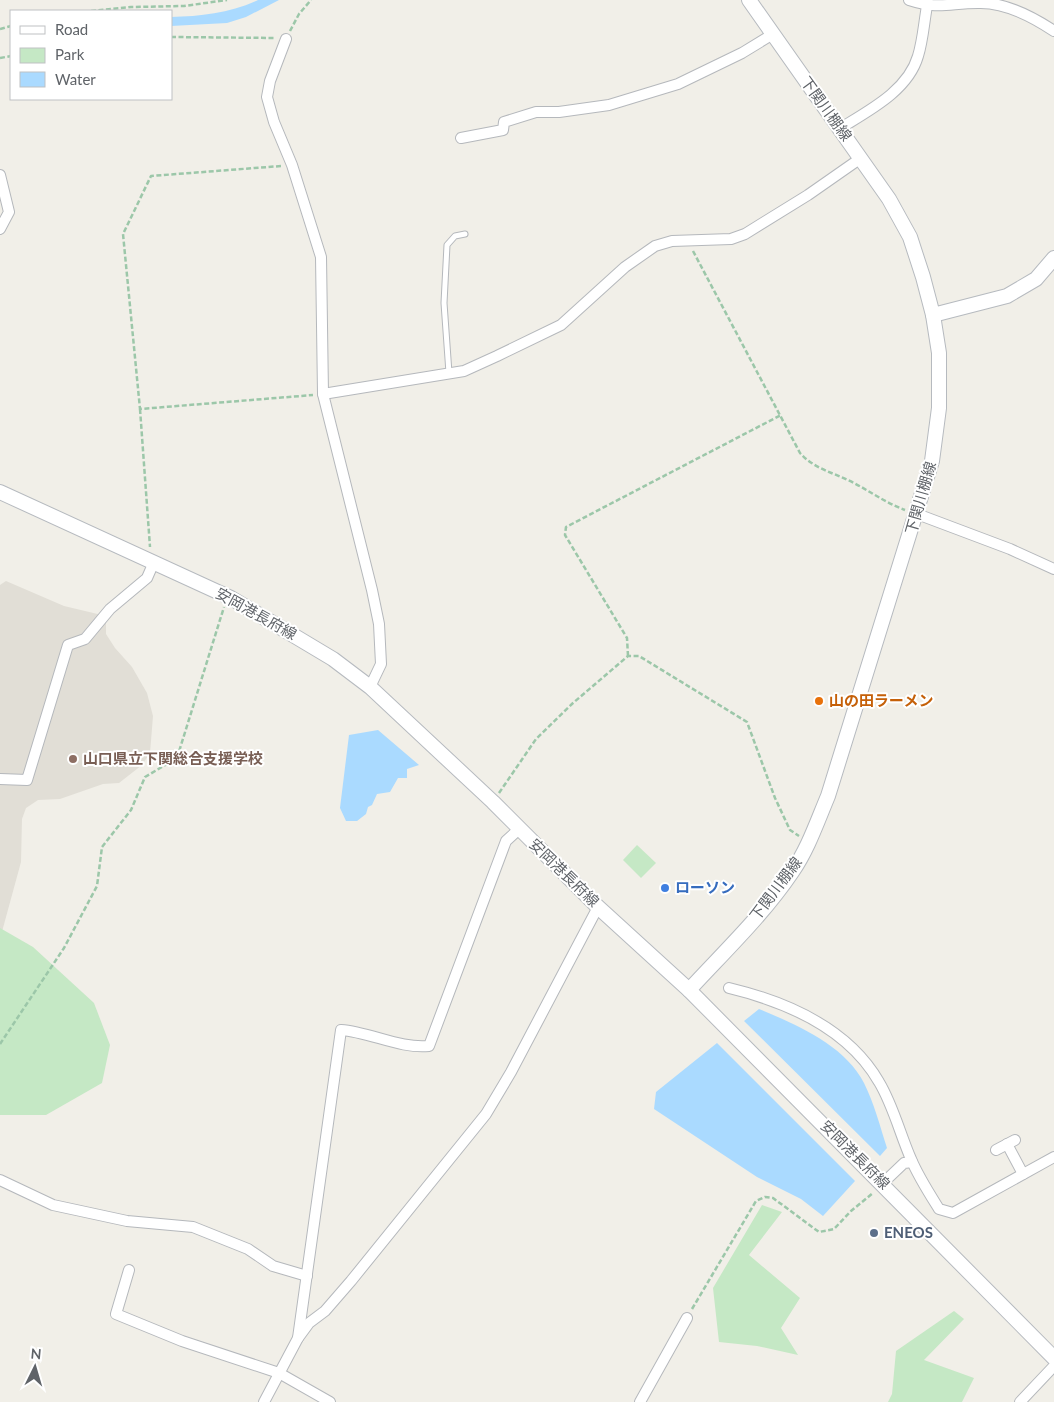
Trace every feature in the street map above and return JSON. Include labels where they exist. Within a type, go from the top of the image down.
[{"type":"main road","name":"下関川棚線","points":[[689,990],[755,918],[792,872],[809,841],[828,796],[917,514],[932,461],[939,408],[939,353],[933,315],[910,237],[889,199],[749,0]]},
{"type":"main road","points":[[933,315],[1007,296],[1036,279],[1054,258]]},
{"type":"main road","name":"安岡港長府線","points":[[0,492],[231,598],[279,624],[333,659],[370,687],[493,802],[598,906],[689,990],[883,1183],[1054,1358]]},
{"type":"street","points":[[909,0],[927,6],[979,3],[1016,10],[1054,31]]},
{"type":"street","points":[[839,129],[899,88],[910,74],[918,56],[927,6]]},
{"type":"street","points":[[461,138],[503,130],[504,122],[536,112],[559,112],[609,105],[678,84],[742,53],[773,34]]},
{"type":"street","points":[[286,39],[270,81],[267,97],[271,115],[292,165],[321,257],[323,394],[379,624],[381,664],[370,687]]},
{"type":"street","points":[[323,394],[464,370],[546,333],[579,310],[625,267],[655,246],[672,241],[691,239],[731,239],[745,234],[808,195],[861,158]]},
{"type":"street","points":[[0,175],[8,212],[0,230]]},
{"type":"street","points":[[917,514],[1010,549],[1054,569]]},
{"type":"street","points":[[0,779],[26,780],[68,645],[85,639],[110,609],[147,578],[151,561]]},
{"type":"street","points":[[298,1338],[340,1030],[356,1031],[416,1047],[429,1046],[506,841],[520,829]]},
{"type":"street","points":[[264,1402],[298,1338],[309,1323],[325,1310],[350,1281],[486,1114],[598,906]]},
{"type":"street","points":[[729,988],[755,994],[796,1011],[834,1032],[861,1057],[880,1082],[912,1162],[939,1209],[953,1213],[1054,1157]]},
{"type":"street","points":[[996,1150],[1011,1142],[1023,1174]]},
{"type":"street","points":[[883,1183],[904,1163],[912,1162]]},
{"type":"street","points":[[0,1180],[53,1205],[126,1221],[193,1227],[248,1249],[272,1266],[307,1276]]},
{"type":"street","points":[[129,1270],[116,1314],[182,1341],[279,1373],[330,1402]]},
{"type":"street","points":[[640,1402],[687,1318]]},
{"type":"street","points":[[1020,1402],[1054,1366]]},
{"type":"lane","points":[[449,373],[444,303],[447,245],[455,236],[465,234]]},
{"type":"path","points":[[101,10],[130,7],[184,6],[227,0]]},
{"type":"path","points":[[172,37],[286,39],[299,14],[311,0]]},
{"type":"path","points":[[151,561],[140,409],[123,234],[151,176],[292,165]]},
{"type":"path","points":[[691,239],[692,248],[800,453],[807,461],[852,482],[890,505],[917,514]]},
{"type":"path","points":[[140,409],[323,394]]},
{"type":"path","points":[[628,656],[627,638],[565,535],[566,527],[781,415]]},
{"type":"path","points":[[0,1044],[64,948],[97,886],[102,847],[131,810],[145,777],[177,758],[223,610],[231,598]]},
{"type":"path","points":[[493,802],[536,739],[573,702],[628,656],[639,656],[747,722],[775,798],[790,830],[809,841]]},
{"type":"path","points":[[687,1318],[756,1201],[765,1197],[773,1198],[819,1232],[825,1232],[834,1229],[883,1183]]},
{"type":"shaded area","name":"山口県立下関総合支援学校","points":[[6,581],[64,606],[106,616],[106,634],[115,648],[132,667],[147,693],[153,716],[150,753],[142,765],[119,783],[103,784],[60,799],[38,800],[26,808],[22,819],[21,862],[0,939],[0,585]]},
{"type":"green space","points":[[637,845],[656,863],[641,878],[623,860]]},
{"type":"green space","points":[[0,928],[33,947],[94,1003],[110,1045],[102,1083],[46,1115],[0,1115]]},
{"type":"green space","points":[[762,1205],[782,1212],[749,1255],[800,1298],[781,1328],[798,1355],[757,1346],[719,1342],[713,1288]]},
{"type":"green space","points":[[954,1311],[964,1319],[924,1360],[974,1378],[962,1402],[888,1402],[892,1394],[896,1351]]},
{"type":"water","points":[[258,0],[279,0],[246,17],[227,23],[172,26],[172,17],[215,13]]},
{"type":"water","points":[[378,730],[419,765],[407,769],[407,778],[398,778],[390,792],[377,794],[372,805],[368,807],[366,814],[357,821],[346,821],[340,808],[349,735]]},
{"type":"water","points":[[759,1009],[818,1037],[845,1058],[856,1070],[871,1098],[887,1148],[880,1156],[744,1021]]},
{"type":"water","points":[[717,1043],[855,1181],[823,1216],[801,1199],[757,1177],[654,1109],[656,1092]]},
{"type":"place","name":"山の田ラーメン","points":[[819,701]]},
{"type":"place","name":"山口県立下関総合支援学校","points":[[73,759]]},
{"type":"place","name":"ローソン","points":[[665,888]]},
{"type":"place","name":"ENEOS","points":[[874,1233]]}]
